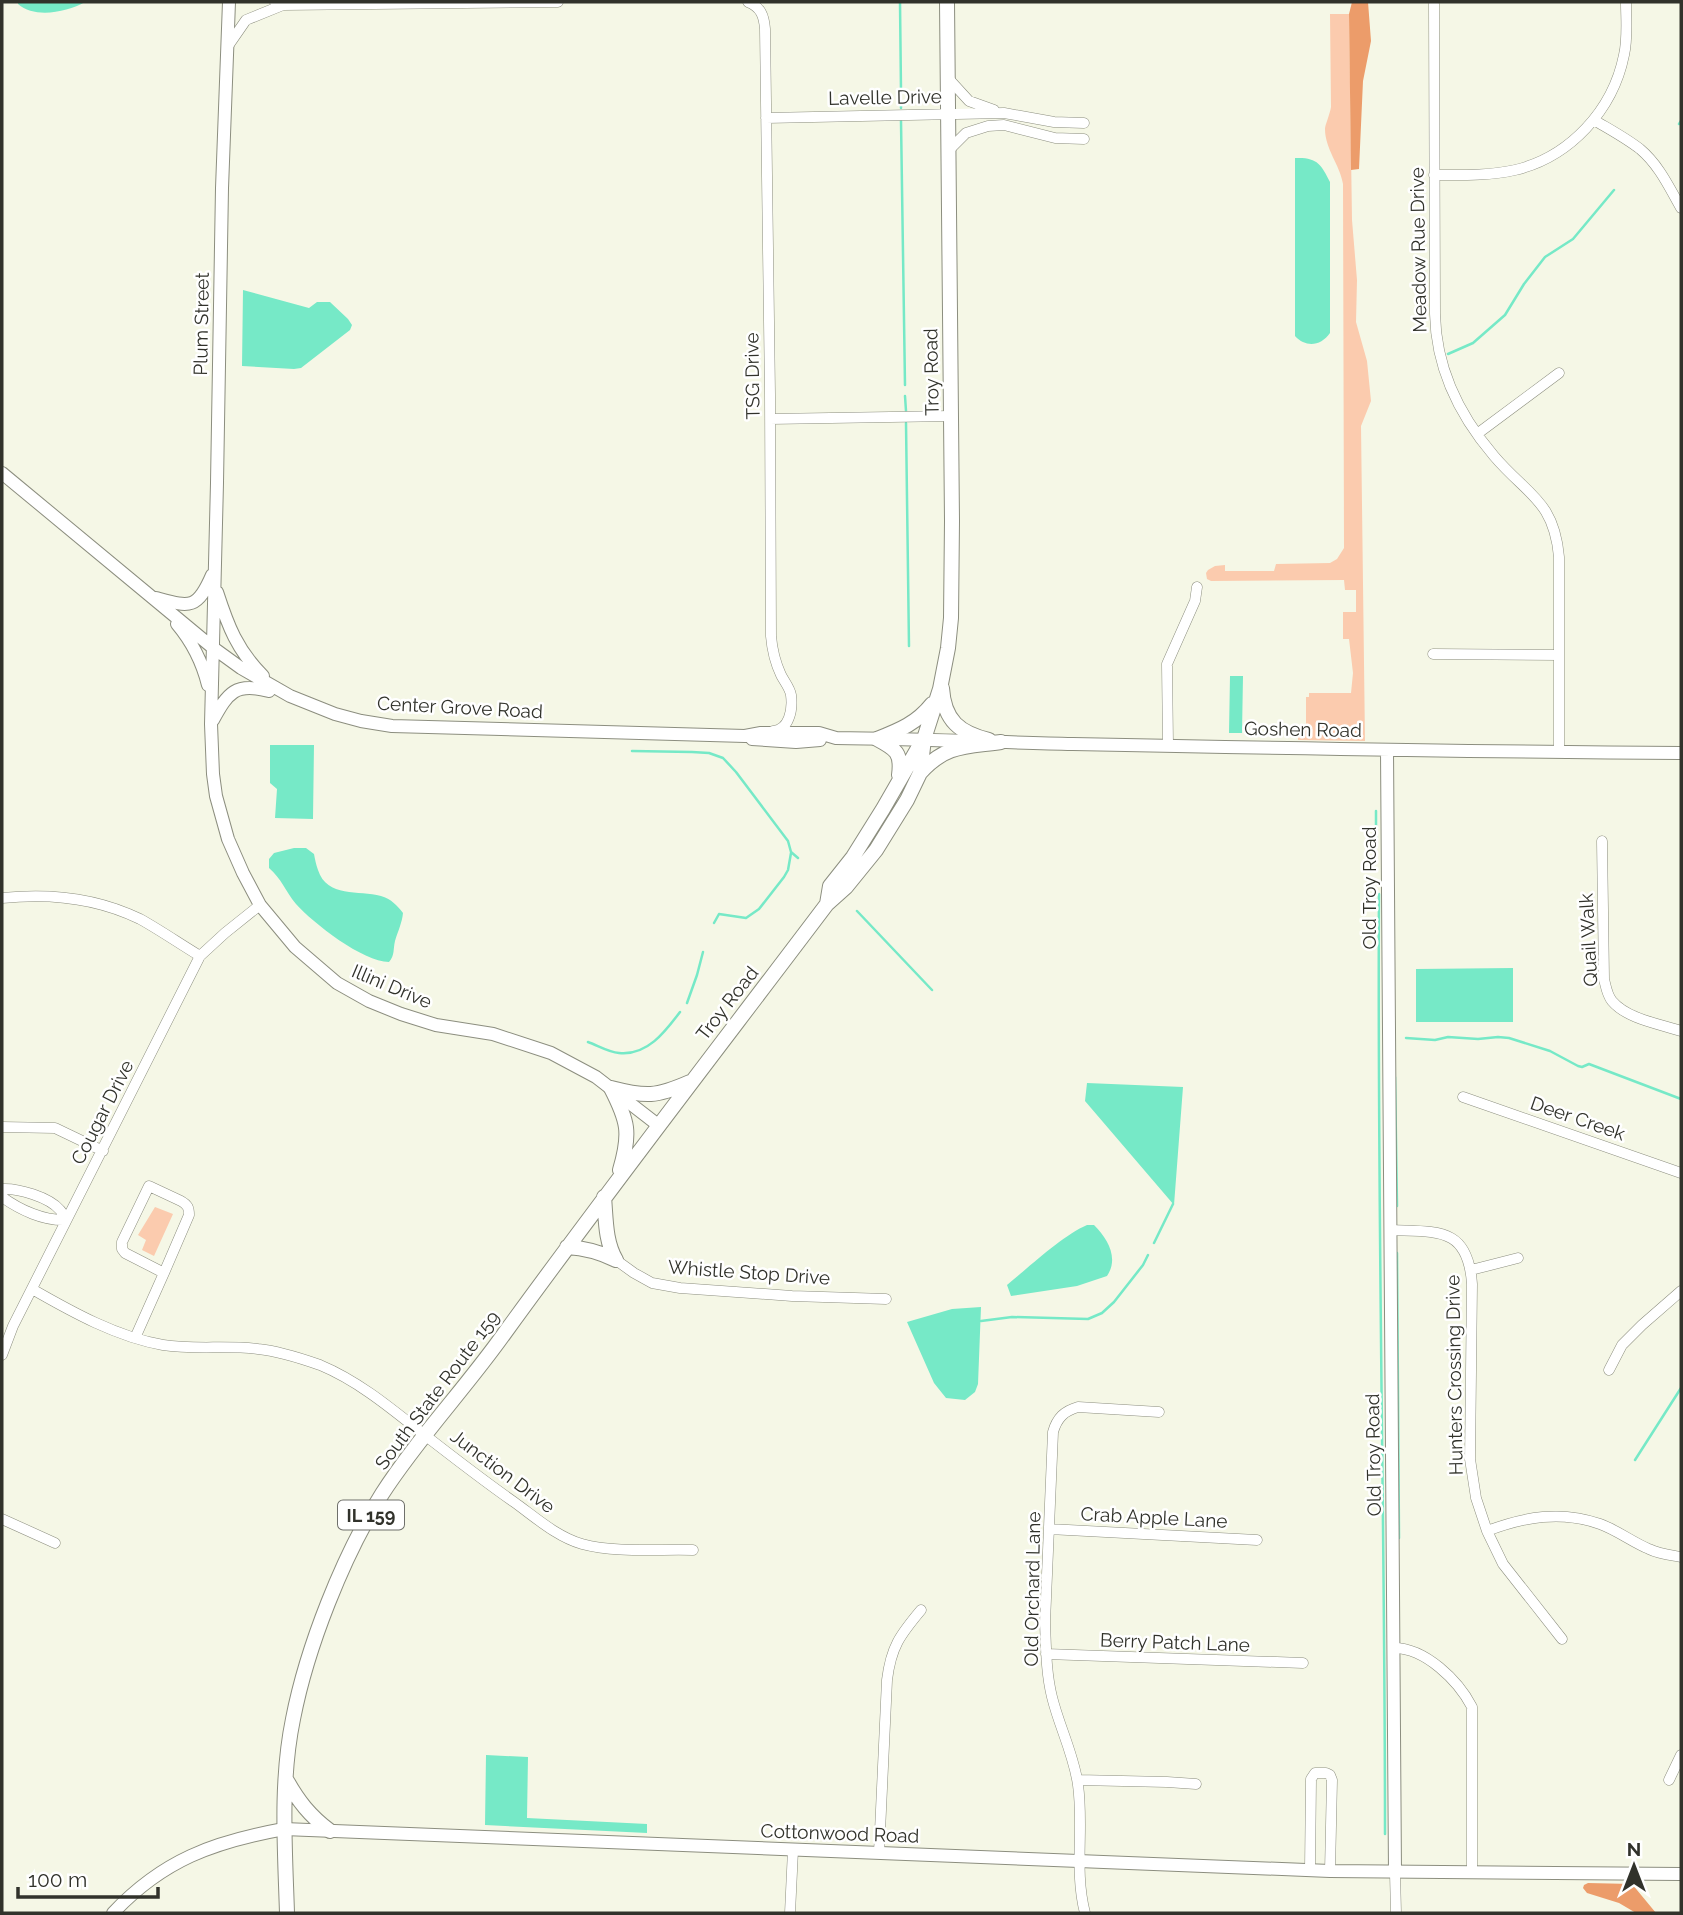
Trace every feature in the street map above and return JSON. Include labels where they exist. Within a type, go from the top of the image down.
[{"type":"main road","name":"Plum Street","points":[[212,647],[229,2]]},
{"type":"main road","name":"Troy Road","points":[[827,904],[830,886],[853,857],[923,739],[942,682],[951,618],[953,521],[947,2]]},
{"type":"main road","name":"Center Grove Road","points":[[2,473],[241,668],[284,694],[335,714],[392,726],[745,736],[761,733],[819,733],[836,738]]},
{"type":"main road","points":[[156,601],[194,603],[214,576]]},
{"type":"main road","points":[[214,576],[231,633],[241,650],[252,665],[284,694]]},
{"type":"main road","points":[[156,601],[195,648],[202,662],[210,697],[211,724]]},
{"type":"main road","name":"Illini Drive","points":[[212,647],[211,724],[216,796],[228,839],[243,873],[260,905],[295,947],[337,983],[369,1001],[436,1025],[493,1034],[573,1063],[611,1088],[658,1125]]},
{"type":"main road","points":[[942,682],[946,710],[957,727],[970,734],[998,741]]},
{"type":"main road","points":[[211,724],[224,700],[237,689],[255,687],[284,694]]},
{"type":"main road","points":[[877,739],[919,719],[937,697]]},
{"type":"main road","name":"Center Grove Road","points":[[745,736],[754,740],[796,742],[836,738],[923,739]]},
{"type":"main road","points":[[877,739],[892,747],[899,756],[898,783]]},
{"type":"main road","name":"Troy Road","points":[[658,1125],[827,904],[846,887],[876,850],[907,800],[920,773],[923,739]]},
{"type":"main road","name":"Goshen Road","points":[[923,739],[1387,750],[1681,753]]},
{"type":"main road","points":[[920,773],[935,757],[947,751],[998,741]]},
{"type":"main road","name":"Old Troy Road","points":[[1387,750],[1395,1873]]},
{"type":"main road","points":[[611,1088],[649,1095],[660,1094],[691,1082]]},
{"type":"main road","points":[[611,1088],[627,1128],[624,1157],[618,1178]]},
{"type":"main road","name":"South State Route 159","points":[[287,1913],[284,1829],[287,1754],[293,1717],[307,1665],[329,1602],[359,1537],[382,1495],[658,1125]]},
{"type":"main road","points":[[604,1197],[607,1235],[616,1260]]},
{"type":"main road","name":"Whistle Stop Drive","points":[[567,1247],[589,1249],[616,1260]]},
{"type":"main road","points":[[286,1779],[303,1807],[330,1831]]},
{"type":"main road","name":"Cottonwood Road","points":[[113,1913],[145,1884],[186,1857],[225,1843],[284,1829],[1395,1873]]},
{"type":"main road","points":[[1395,1873],[1681,1874]]},
{"type":"street","points":[[228,46],[246,20],[279,3],[558,2]]},
{"type":"street","name":"TSG Drive","points":[[748,2],[757,6],[765,22],[772,650],[792,699],[788,722],[783,729],[761,733]]},
{"type":"street","points":[[1434,175],[1492,174],[1532,165],[1562,149],[1594,120],[1612,92],[1627,36],[1626,2]]},
{"type":"street","name":"Meadow Rue Drive","points":[[1434,4],[1437,344],[1448,383],[1464,415],[1495,458],[1543,506],[1553,525],[1559,557],[1559,752]]},
{"type":"street","name":"Lavelle Drive","points":[[948,78],[969,101],[1004,113],[1054,122],[1084,124]]},
{"type":"street","name":"Lavelle Drive","points":[[766,118],[1004,113]]},
{"type":"street","points":[[1594,120],[1639,148],[1650,159],[1681,208]]},
{"type":"street","points":[[948,151],[966,133],[988,126],[1004,125],[1055,138],[1084,139]]},
{"type":"street","points":[[1477,434],[1559,373]]},
{"type":"street","points":[[770,419],[951,416]]},
{"type":"street","points":[[1168,745],[1167,664],[1195,601],[1197,587]]},
{"type":"street","points":[[1433,654],[1559,655]]},
{"type":"street","name":"Quail Walk","points":[[1602,841],[1606,990],[1611,1000],[1628,1012],[1681,1031]]},
{"type":"street","points":[[2,898],[55,897],[100,904],[142,921],[200,956]]},
{"type":"street","name":"Cougar Drive","points":[[2,1355],[13,1326],[200,956],[260,905]]},
{"type":"street","name":"Deer Creek","points":[[1463,1097],[1681,1173]]},
{"type":"street","points":[[2,1127],[55,1128],[103,1152]]},
{"type":"street","points":[[135,1338],[164,1273],[189,1215],[186,1204],[149,1186],[122,1242],[122,1249],[164,1273]]},
{"type":"street","points":[[2,1189],[24,1191],[44,1199],[59,1208],[66,1220],[52,1221],[2,1197]]},
{"type":"street","name":"Hunters Crossing Drive","points":[[1390,1230],[1437,1232],[1463,1247],[1471,1270],[1471,1459],[1476,1498],[1487,1531],[1510,1575],[1562,1639]]},
{"type":"street","points":[[1471,1270],[1518,1258]]},
{"type":"street","name":"Whistle Stop Drive","points":[[616,1260],[652,1283],[680,1288],[886,1299]]},
{"type":"street","name":"Junction Drive","points":[[32,1289],[73,1312],[135,1338],[188,1348],[259,1349],[297,1357],[321,1366],[351,1381],[387,1405],[475,1474],[564,1537],[582,1544],[613,1549],[693,1550]]},
{"type":"street","points":[[1608,1370],[1622,1345],[1681,1291]]},
{"type":"street","points":[[2,1321],[13,1326]]},
{"type":"street","name":"Old Orchard Lane","points":[[1086,1913],[1081,1887],[1082,1826],[1078,1780],[1051,1695],[1046,1654],[1053,1432],[1060,1416],[1078,1407],[1159,1412]]},
{"type":"street","points":[[1487,1531],[1528,1518],[1564,1516],[1600,1524],[1648,1549],[1681,1557]]},
{"type":"street","points":[[2,1519],[55,1543]]},
{"type":"street","name":"Crab Apple Lane","points":[[1049,1529],[1257,1540]]},
{"type":"street","points":[[879,1853],[889,1660],[896,1644],[920,1610]]},
{"type":"street","points":[[1394,1647],[1420,1654],[1432,1663],[1458,1686],[1472,1707],[1472,1873]]},
{"type":"street","name":"Berry Patch Lane","points":[[1046,1654],[1303,1663]]},
{"type":"street","points":[[1669,1780],[1681,1755]]},
{"type":"street","points":[[1310,1870],[1311,1779],[1315,1773],[1321,1772],[1330,1775],[1332,1780],[1330,1871]]},
{"type":"street","points":[[1078,1780],[1196,1784]]},
{"type":"street","points":[[790,1913],[793,1850]]},
{"type":"street","points":[[1395,1873],[1396,1913]]},
{"type":"shaded area","points":[[18,2],[85,2],[69,9],[42,13],[25,9]]},
{"type":"shaded area","points":[[1352,2],[1368,2],[1371,41],[1363,81],[1359,169],[1351,170],[1349,14]]},
{"type":"shaded area","points":[[1330,14],[1349,14],[1356,322],[1367,361],[1371,401],[1361,426],[1365,741],[1298,740],[1298,731],[1306,730],[1306,697],[1309,697],[1309,693],[1351,693],[1353,673],[1349,639],[1343,639],[1343,612],[1356,612],[1356,590],[1345,590],[1344,580],[1211,581],[1207,579],[1206,573],[1215,566],[1225,565],[1225,571],[1274,571],[1276,564],[1330,563],[1337,559],[1344,548],[1343,184],[1327,143],[1325,129],[1331,107]]},
{"type":"shaded area","points":[[1295,158],[1313,160],[1330,182],[1330,333],[1322,341],[1313,344],[1295,336]]},
{"type":"shaded area","points":[[243,290],[309,308],[317,302],[330,302],[352,325],[350,330],[301,368],[242,366]]},
{"type":"shaded area","points":[[1230,676],[1243,676],[1242,733],[1229,733]]},
{"type":"shaded area","points":[[270,745],[314,745],[313,819],[275,818],[277,789],[270,783]]},
{"type":"shaded area","points":[[306,848],[314,854],[322,879],[329,885],[345,891],[381,896],[401,910],[402,920],[389,962],[366,956],[353,949],[326,931],[296,904],[269,868],[269,859],[274,853]]},
{"type":"shaded area","points":[[1513,968],[1513,1022],[1416,1022],[1416,969]]},
{"type":"shaded area","points":[[1087,1083],[1183,1087],[1174,1205],[1085,1101]]},
{"type":"shaded area","points":[[155,1207],[173,1214],[154,1256],[142,1250],[146,1240],[138,1235]]},
{"type":"shaded area","points":[[1087,1225],[1094,1225],[1104,1236],[1110,1249],[1112,1262],[1107,1276],[1077,1286],[1011,1296],[1007,1285],[1057,1244]]},
{"type":"shaded area","points":[[981,1307],[978,1384],[975,1392],[965,1400],[946,1398],[934,1383],[907,1322],[952,1309]]},
{"type":"shaded area","points":[[486,1755],[528,1757],[527,1818],[647,1824],[647,1833],[485,1825]]},
{"type":"shaded area","points":[[1588,1883],[1632,1884],[1656,1913],[1636,1913],[1619,1903],[1587,1893],[1583,1888]]},
{"type":"waterway","points":[[900,2],[901,91]]},
{"type":"waterway","points":[[901,102],[901,108]]},
{"type":"waterway","points":[[901,121],[905,385]]},
{"type":"waterway","points":[[1448,354],[1473,343],[1505,315],[1545,257],[1573,239],[1614,190]]},
{"type":"waterway","points":[[905,396],[906,411]]},
{"type":"waterway","points":[[906,423],[909,646]]},
{"type":"waterway","points":[[632,751],[709,753],[723,758],[788,841],[791,852],[798,858]]},
{"type":"waterway","points":[[1376,811],[1376,845]]},
{"type":"waterway","points":[[714,923],[719,914],[746,918],[759,909],[784,877],[791,853]]},
{"type":"waterway","points":[[1379,894],[1385,1834]]},
{"type":"waterway","points":[[857,911],[932,990]]},
{"type":"waterway","points":[[687,1003],[703,952]]},
{"type":"waterway","points":[[588,1042],[615,1052],[638,1051],[661,1035],[680,1012]]},
{"type":"waterway","points":[[1406,1038],[1509,1038],[1550,1051],[1578,1066],[1589,1064],[1681,1099]]},
{"type":"waterway","points":[[1395,1077],[1397,1206]]},
{"type":"waterway","points":[[1154,1243],[1173,1204]]},
{"type":"waterway","points":[[1397,1253],[1399,1538]]},
{"type":"waterway","points":[[981,1321],[1012,1317],[1088,1319],[1102,1313],[1114,1302],[1148,1255]]},
{"type":"waterway","points":[[1635,1460],[1681,1388]]}]
